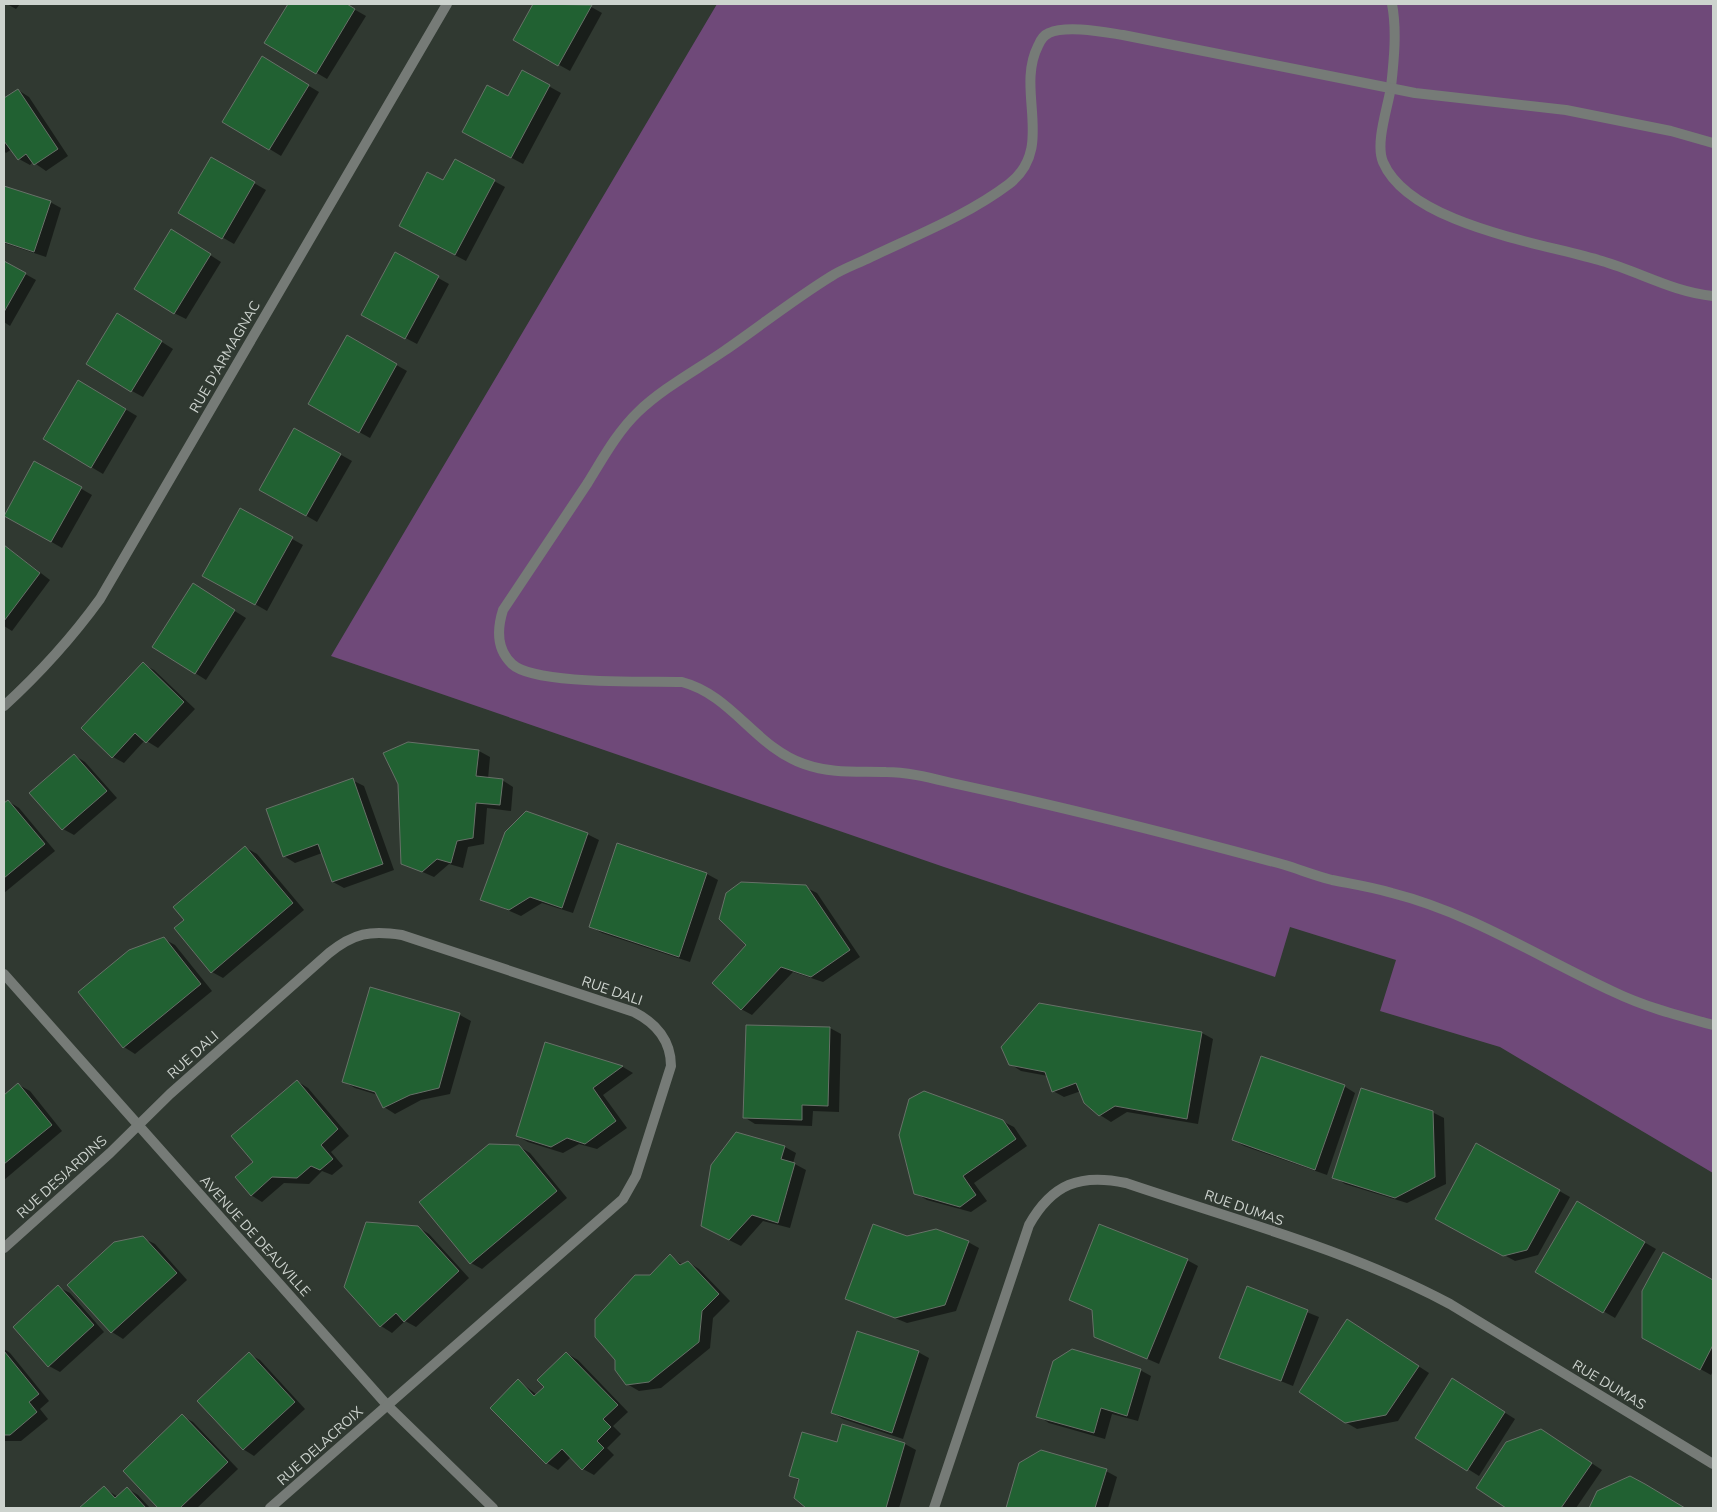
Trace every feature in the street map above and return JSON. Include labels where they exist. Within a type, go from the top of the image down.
[{"type":"street","name":"RUE D'ARMAGNAC","points":[[4,706],[40,673],[71,638],[100,599],[447,4]]},
{"type":"street","points":[[1392,4],[1394,50],[1391,88],[1381,145],[1382,160],[1392,176],[1407,191],[1444,214],[1476,228],[1603,261],[1668,287],[1713,296]]},
{"type":"street","points":[[1713,143],[1671,131],[1566,110],[1415,93],[1123,35],[1089,30],[1064,30],[1049,33],[1041,40],[1033,55],[1029,76],[1030,99],[1034,115],[1033,136],[1030,154],[1020,175],[1006,186],[952,218],[830,277],[668,388],[637,413],[609,450],[503,610],[498,626],[500,645],[512,664],[530,674],[562,678],[682,682],[697,686],[716,696],[767,744],[782,755],[805,765],[832,771],[862,774],[887,772],[951,782],[1134,826],[1331,879],[1401,895],[1441,908],[1615,993],[1661,1010],[1713,1025]]},
{"type":"street","name":"RUE DALI","points":[[138,1124],[329,953],[344,941],[359,934],[374,932],[402,935],[634,1012],[648,1019],[658,1029],[671,1054],[671,1066],[630,1188],[623,1199],[387,1405]]},
{"type":"street","name":"AVENUE DE DEAUVILLE","points":[[4,974],[387,1405],[493,1508]]},
{"type":"street","name":"RUE DESJARDINS","points":[[4,1248],[110,1153],[138,1124]]},
{"type":"street","name":"RUE DUMAS","points":[[934,1508],[1029,1225],[1038,1210],[1056,1191],[1074,1183],[1096,1179],[1126,1183],[1353,1260],[1402,1279],[1450,1304],[1713,1464]]},
{"type":"street","name":"RUE DELACROIX","points":[[270,1508],[387,1405]]},
{"type":"shaded area","points":[[717,4],[1713,4],[1713,1173],[1500,1047],[1380,1011],[1396,960],[1290,927],[1275,977],[944,867],[331,656]]},
{"type":"building","points":[[288,4],[347,4],[355,9],[316,74],[264,43]]},
{"type":"building","points":[[533,4],[592,5],[558,66],[513,40]]},
{"type":"building","points":[[262,56],[309,85],[269,150],[222,122]]},
{"type":"building","points":[[522,70],[550,85],[511,158],[462,132],[487,85],[508,96]]},
{"type":"building","points":[[18,89],[58,149],[34,165],[26,154],[18,160],[4,141],[4,98]]},
{"type":"building","points":[[211,157],[255,182],[222,239],[178,213]]},
{"type":"building","points":[[455,159],[495,180],[455,255],[399,226],[427,172],[443,180]]},
{"type":"building","points":[[4,186],[51,201],[34,252],[4,242]]},
{"type":"building","points":[[171,229],[211,254],[174,314],[134,289]]},
{"type":"building","points":[[395,252],[439,276],[405,339],[361,315]]},
{"type":"building","points":[[4,261],[26,273],[4,312]]},
{"type":"building","points":[[117,313],[162,341],[131,392],[86,364]]},
{"type":"building","points":[[347,335],[397,364],[359,433],[308,404]]},
{"type":"building","points":[[78,380],[126,409],[91,468],[43,439]]},
{"type":"building","points":[[294,428],[341,454],[306,516],[259,490]]},
{"type":"building","points":[[34,461],[82,487],[51,542],[4,516]]},
{"type":"building","points":[[240,508],[293,537],[255,605],[202,576]]},
{"type":"building","points":[[4,545],[40,573],[4,621]]},
{"type":"building","points":[[193,583],[235,610],[195,674],[152,647]]},
{"type":"building","points":[[143,662],[184,702],[146,743],[135,733],[112,758],[81,728]]},
{"type":"building","points":[[408,742],[479,750],[476,776],[503,779],[500,805],[476,803],[473,838],[457,841],[451,863],[437,859],[422,872],[401,864],[398,784],[383,753]]},
{"type":"building","points":[[74,754],[107,791],[62,830],[29,793]]},
{"type":"building","points":[[353,778],[383,864],[332,882],[318,844],[283,857],[266,809]]},
{"type":"building","points":[[8,800],[45,844],[4,878],[4,803]]},
{"type":"building","points":[[526,811],[588,833],[562,908],[530,897],[509,910],[480,900],[505,832]]},
{"type":"building","points":[[617,843],[707,873],[679,957],[589,927]]},
{"type":"building","points":[[245,846],[293,903],[211,973],[174,928],[184,920],[173,907]]},
{"type":"building","points":[[741,882],[806,885],[850,950],[811,977],[781,967],[741,1010],[712,983],[746,945],[719,919],[726,893]]},
{"type":"building","points":[[164,937],[201,984],[123,1048],[78,992],[129,950]]},
{"type":"building","points":[[370,987],[460,1013],[439,1088],[410,1095],[383,1108],[375,1092],[342,1082]]},
{"type":"building","points":[[1039,1003],[1202,1032],[1187,1119],[1115,1106],[1099,1116],[1084,1103],[1076,1083],[1052,1092],[1045,1072],[1009,1065],[1001,1047]]},
{"type":"building","points":[[746,1025],[830,1027],[828,1106],[802,1105],[802,1120],[743,1118]]},
{"type":"building","points":[[545,1042],[623,1066],[593,1088],[616,1121],[585,1144],[567,1138],[551,1147],[516,1136]]},
{"type":"building","points":[[1261,1056],[1345,1085],[1315,1170],[1232,1140]]},
{"type":"building","points":[[297,1080],[338,1129],[321,1145],[333,1159],[320,1170],[311,1166],[297,1178],[272,1177],[251,1196],[235,1177],[253,1162],[231,1136]]},
{"type":"building","points":[[18,1083],[52,1125],[4,1164],[4,1095]]},
{"type":"building","points":[[1361,1088],[1433,1111],[1435,1177],[1395,1198],[1332,1178]]},
{"type":"building","points":[[924,1091],[1003,1120],[1016,1139],[963,1176],[976,1195],[960,1207],[914,1194],[899,1135],[909,1099]]},
{"type":"building","points":[[736,1132],[785,1146],[781,1159],[795,1163],[778,1223],[752,1215],[729,1240],[701,1226],[711,1165]]},
{"type":"building","points":[[1476,1143],[1560,1190],[1527,1250],[1503,1256],[1435,1219]]},
{"type":"building","points":[[489,1144],[519,1145],[557,1191],[470,1264],[419,1202]]},
{"type":"building","points":[[1577,1201],[1645,1242],[1603,1313],[1535,1272]]},
{"type":"building","points":[[366,1222],[418,1226],[459,1271],[404,1322],[396,1313],[380,1327],[344,1287]]},
{"type":"building","points":[[873,1224],[907,1236],[936,1229],[969,1241],[945,1305],[895,1318],[845,1299]]},
{"type":"building","points":[[1099,1224],[1188,1259],[1147,1359],[1094,1337],[1092,1310],[1069,1300]]},
{"type":"building","points":[[143,1236],[177,1273],[111,1333],[67,1285],[114,1242]]},
{"type":"building","points":[[1663,1252],[1713,1280],[1713,1345],[1700,1370],[1642,1338],[1642,1291]]},
{"type":"building","points":[[670,1254],[680,1265],[688,1261],[719,1294],[702,1311],[699,1342],[649,1382],[626,1385],[615,1370],[615,1360],[595,1337],[595,1319],[635,1275],[650,1275]]},
{"type":"building","points":[[58,1285],[94,1325],[48,1367],[13,1327]]},
{"type":"building","points":[[1247,1286],[1308,1310],[1281,1381],[1219,1358]]},
{"type":"building","points":[[1347,1319],[1419,1366],[1386,1415],[1345,1423],[1299,1392]]},
{"type":"building","points":[[857,1331],[919,1351],[892,1433],[831,1413]]},
{"type":"building","points":[[1072,1349],[1141,1369],[1127,1416],[1101,1408],[1094,1433],[1036,1417],[1053,1361]]},
{"type":"building","points":[[4,1351],[39,1394],[29,1402],[37,1412],[10,1435],[4,1435]]},
{"type":"building","points":[[249,1352],[295,1402],[243,1450],[197,1401]]},
{"type":"building","points":[[566,1352],[618,1405],[603,1419],[611,1427],[597,1441],[604,1448],[582,1470],[562,1449],[546,1464],[490,1408],[518,1379],[534,1396],[544,1387],[537,1380]]},
{"type":"building","points":[[1452,1378],[1505,1412],[1467,1471],[1415,1438]]},
{"type":"building","points":[[182,1414],[228,1462],[180,1508],[158,1508],[123,1471]]},
{"type":"building","points":[[842,1424],[905,1443],[886,1508],[806,1508],[794,1498],[799,1479],[789,1476],[802,1432],[837,1442]]},
{"type":"building","points":[[1541,1429],[1592,1463],[1561,1508],[1506,1508],[1476,1488],[1506,1442]]},
{"type":"building","points":[[1041,1450],[1107,1469],[1095,1508],[1006,1508],[1019,1463]]},
{"type":"building","points":[[1630,1476],[1685,1508],[1589,1508],[1597,1491]]},
{"type":"building","points":[[104,1486],[115,1498],[127,1487],[146,1508],[79,1508]]}]
